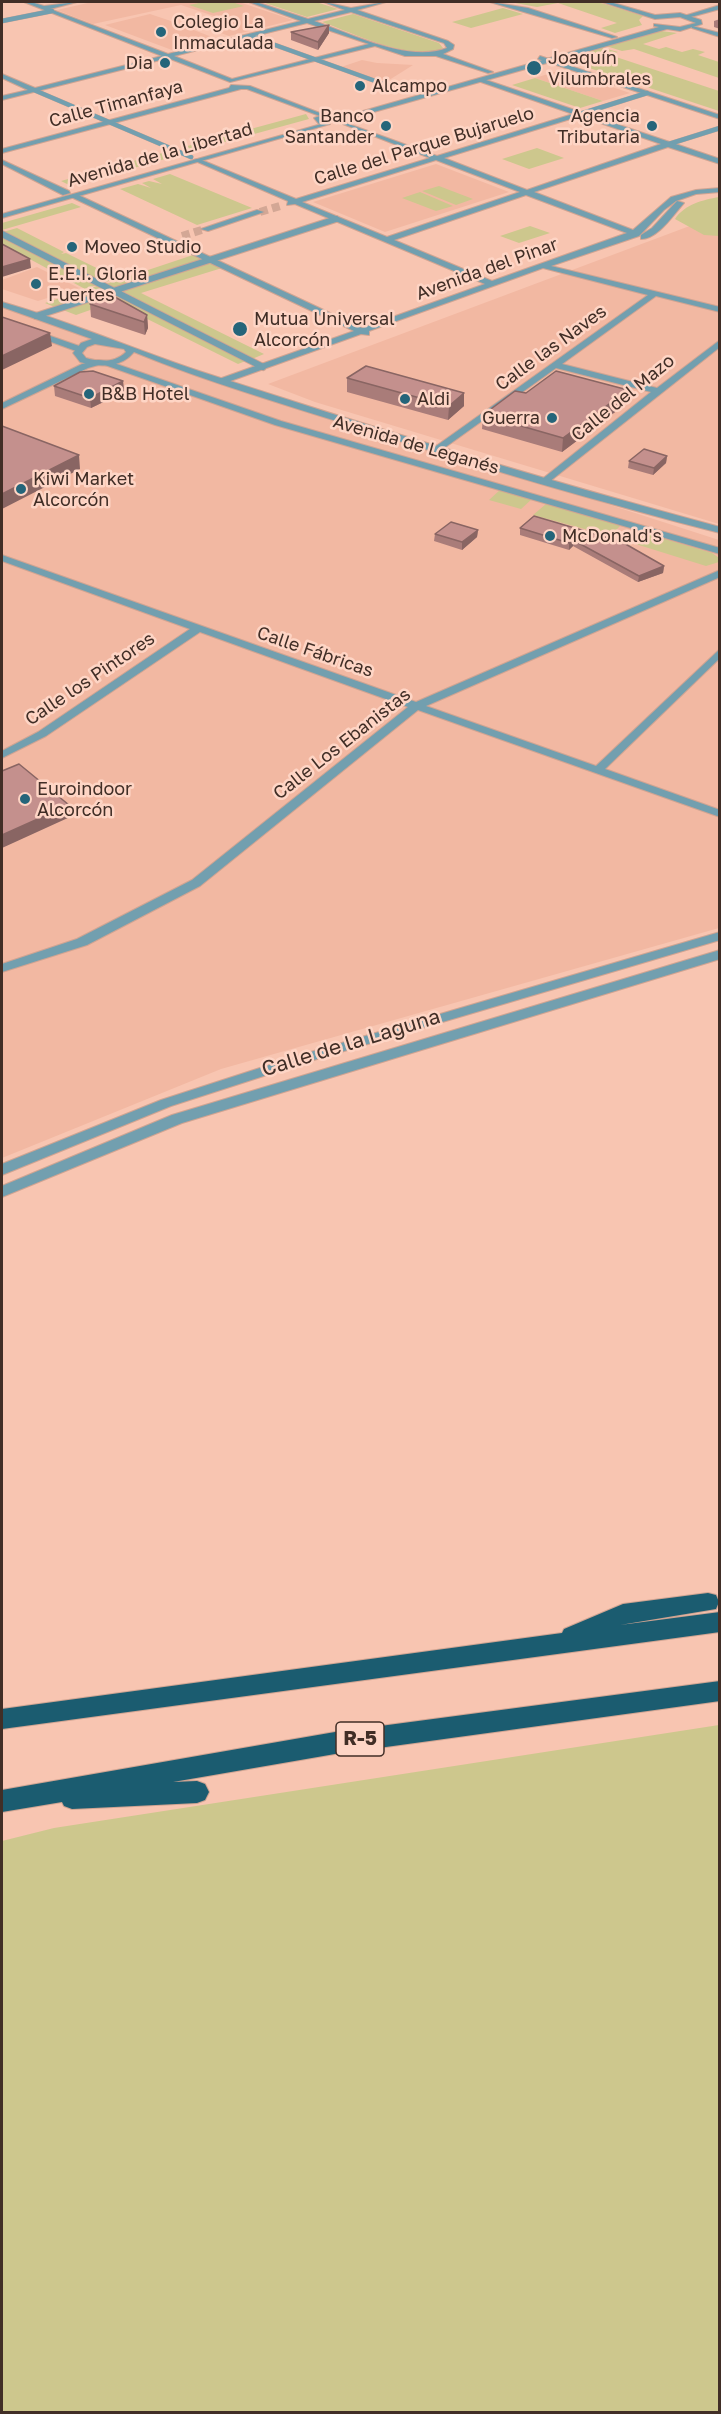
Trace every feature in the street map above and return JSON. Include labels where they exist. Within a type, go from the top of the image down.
[{"type":"highway","points":[[551,1645],[623,1614],[708,1602]]},
{"type":"highway","points":[[2,1719],[69,1707],[720,1622]]},
{"type":"highway","name":"R-5","points":[[2,1801],[334,1743],[720,1691]]},
{"type":"highway","points":[[2,1801],[197,1792]]},
{"type":"street","points":[[27,2],[230,80],[247,80],[250,86],[323,120],[345,118],[480,80],[614,37],[655,21],[663,15]]},
{"type":"street","points":[[2,21],[74,2]]},
{"type":"street","points":[[252,2],[386,48],[415,55],[446,53],[497,70]]},
{"type":"street","points":[[327,2],[446,42],[451,45],[446,53]]},
{"type":"street","points":[[2,98],[383,2]]},
{"type":"street","points":[[397,2],[408,5]]},
{"type":"street","points":[[493,2],[514,9],[526,9],[614,37]]},
{"type":"street","points":[[605,2],[655,21],[664,28]]},
{"type":"street","points":[[614,2],[663,15],[695,18],[720,9]]},
{"type":"street","points":[[687,16],[720,9]]},
{"type":"street","points":[[694,27],[699,24],[695,18]]},
{"type":"street","points":[[345,118],[497,70],[664,28],[694,27],[720,35]]},
{"type":"street","points":[[249,36],[392,87]]},
{"type":"street","name":"Calle Timanfaya","points":[[2,143],[230,80],[375,44]]},
{"type":"street","points":[[250,86],[386,48]]},
{"type":"street","points":[[437,54],[490,72]]},
{"type":"street","points":[[543,59],[720,117]]},
{"type":"street","points":[[2,76],[502,288]]},
{"type":"street","points":[[230,80],[229,87],[237,88]]},
{"type":"street","points":[[480,80],[720,162]]},
{"type":"street","name":"Calle Timanfaya","points":[[2,151],[250,86]]},
{"type":"street","name":"Calle del Parque Bujaruelo","points":[[280,206],[646,93]]},
{"type":"street","points":[[345,118],[436,158],[645,237]]},
{"type":"street","name":"Avenida de la Libertad","points":[[2,216],[323,120]]},
{"type":"street","points":[[386,240],[720,128]]},
{"type":"street","points":[[2,162],[372,336]]},
{"type":"street","name":"Avenida del Pinar","points":[[222,381],[634,233],[650,224],[657,212],[670,201],[693,193],[720,192]]},
{"type":"street","name":"Avenida del Pinar","points":[[235,385],[645,237],[662,226],[668,213],[680,203],[720,192]]},
{"type":"street","name":"Avenida de la Libertad","points":[[2,211],[70,194]]},
{"type":"street","points":[[205,229],[260,212]]},
{"type":"street","points":[[36,316],[336,219]]},
{"type":"street","points":[[2,234],[263,367]]},
{"type":"street","points":[[168,240],[182,236]]},
{"type":"street","points":[[543,266],[720,310]]},
{"type":"street","name":"Calle las Naves","points":[[437,449],[654,294]]},
{"type":"street","points":[[2,304],[108,342]]},
{"type":"street","points":[[2,321],[82,350]]},
{"type":"street","points":[[82,333],[82,350]]},
{"type":"street","points":[[2,396],[82,350],[108,342]]},
{"type":"street","name":"Avenida de Leganés","points":[[108,342],[222,381],[437,449],[720,530]]},
{"type":"street","name":"Calle del Mazo","points":[[546,480],[720,342]]},
{"type":"street","points":[[118,361],[130,352],[128,347]]},
{"type":"street","name":"Avenida de Leganés","points":[[82,350],[101,363],[278,423],[720,551]]},
{"type":"street","name":"Avenida de Leganés","points":[[101,363],[131,358],[159,360]]},
{"type":"street","points":[[2,406],[85,366],[101,363]]},
{"type":"street","points":[[556,364],[658,391]]},
{"type":"street","name":"Calle Fábricas","points":[[2,558],[720,814]]},
{"type":"street","name":"Calle Los Ebanistas","points":[[2,968],[82,942],[196,883],[416,706],[720,573]]},
{"type":"street","name":"Calle los Pintores","points":[[2,755],[42,734],[198,629]]},
{"type":"street","points":[[598,770],[720,652]]},
{"type":"street","name":"Calle de la Laguna","points":[[2,1170],[188,1096],[302,1059],[720,936]]},
{"type":"street","name":"Calle de la Laguna","points":[[2,1192],[188,1116],[720,954]]},
{"type":"shaded area","points":[[92,2],[239,2],[293,20],[229,36],[194,23],[217,17],[181,5],[93,24],[57,10]]},
{"type":"shaded area","points":[[204,2],[232,2],[244,6],[213,13],[189,5]]},
{"type":"shaded area","points":[[262,2],[316,2],[338,9],[307,17]]},
{"type":"shaded area","points":[[510,2],[598,2],[643,16],[639,20],[642,25],[615,33],[601,28],[617,23],[558,3],[537,7]]},
{"type":"shaded area","points":[[503,8],[523,14],[471,28],[452,22]]},
{"type":"shaded area","name":"Colegio La Inmaculada","points":[[150,14],[217,39],[172,50],[105,25]]},
{"type":"shaded area","points":[[353,14],[439,43],[443,48],[431,52],[401,49],[383,45],[322,22]]},
{"type":"shaded area","points":[[661,31],[677,33],[643,44],[682,52],[693,49],[705,52],[698,55],[719,62],[719,78],[634,49],[622,51],[606,46]]},
{"type":"shaded area","points":[[600,47],[618,52],[611,54],[613,56],[719,91],[719,111],[562,59]]},
{"type":"shaded area","points":[[362,60],[413,65],[386,82],[341,67]]},
{"type":"shaded area","points":[[561,70],[630,93],[603,101],[535,78]]},
{"type":"shaded area","points":[[535,78],[603,101],[580,108],[512,85]]},
{"type":"shaded area","points":[[306,114],[309,119],[192,151],[184,147]]},
{"type":"shaded area","points":[[537,148],[564,158],[529,169],[502,159]]},
{"type":"shaded area","points":[[162,153],[172,157],[71,186],[61,181]]},
{"type":"shaded area","points":[[436,164],[509,192],[385,232],[313,202]]},
{"type":"shaded area","points":[[170,174],[252,208],[197,225],[120,189],[138,184],[151,188],[142,183],[149,181],[162,184],[153,179]]},
{"type":"shaded area","points":[[439,186],[473,199],[456,205],[422,191]]},
{"type":"shaded area","points":[[420,192],[453,206],[436,211],[402,198]]},
{"type":"shaded area","points":[[719,197],[719,236],[704,235],[675,219],[689,206]]},
{"type":"shaded area","points":[[72,203],[81,207],[2,230],[2,223]]},
{"type":"shaded area","points":[[719,215],[719,524],[315,402],[268,384]]},
{"type":"shaded area","points":[[530,226],[550,233],[519,243],[500,236]]},
{"type":"shaded area","points":[[17,228],[64,252],[61,254],[66,253],[117,278],[85,289],[2,244],[3,232]]},
{"type":"shaded area","points":[[193,255],[205,260],[116,289],[106,284]]},
{"type":"shaded area","points":[[210,262],[222,268],[141,293],[264,354],[252,359],[122,291]]},
{"type":"shaded area","name":"E.E.I. Gloria Fuertes","points":[[37,267],[79,288],[38,301],[2,289],[2,280]]},
{"type":"shaded area","points":[[100,285],[111,291],[57,308],[45,303]]},
{"type":"shaded area","points":[[115,293],[248,360],[238,364],[113,302],[76,315],[63,310]]},
{"type":"shaded area","points":[[2,304],[116,346],[719,540],[719,928],[221,1069],[2,1158]]},
{"type":"shaded area","points":[[500,490],[532,499],[521,509],[489,500]]},
{"type":"shaded area","points":[[546,504],[621,525],[610,536],[533,515]]},
{"type":"shaded area","points":[[638,531],[712,553],[719,558],[719,562],[706,566],[626,541]]},
{"type":"shaded area","points":[[719,1725],[719,2412],[2,2412],[2,1841],[54,1828]]},
{"type":"building","points":[[329,25],[318,42],[291,32]]},
{"type":"building","points":[[2,244],[30,259],[2,267]]},
{"type":"building","points":[[113,296],[147,315],[144,322],[90,304]]},
{"type":"building","points":[[2,317],[50,333],[2,356]]},
{"type":"building","points":[[366,366],[464,393],[449,406],[347,378]]},
{"type":"building","points":[[93,371],[123,381],[90,398],[54,386],[80,372]]},
{"type":"building","name":"Guerra","points":[[556,371],[628,390],[563,438],[483,415],[515,391],[526,393]]},
{"type":"building","name":"Kiwi Market Alcorcón","points":[[2,426],[79,455],[2,494]]},
{"type":"building","points":[[644,449],[667,456],[654,468],[629,461]]},
{"type":"building","points":[[534,516],[622,542],[664,566],[639,576],[573,540],[569,543],[520,528]]},
{"type":"building","points":[[451,522],[478,530],[462,542],[435,534]]},
{"type":"building","name":"Euroindoor Alcorcón","points":[[19,764],[69,805],[2,835],[2,771]]},
{"type":"tunnel","points":[[260,212],[280,206]]},
{"type":"tunnel","points":[[182,236],[205,229]]},
{"type":"place","name":"Colegio La Inmaculada","points":[[161,32]]},
{"type":"place","name":"Dia","points":[[165,63]]},
{"type":"place","name":"Joaquín Vilumbrales","points":[[534,68]]},
{"type":"place","name":"Alcampo","points":[[360,86]]},
{"type":"place","name":"Banco Santander","points":[[386,126]]},
{"type":"place","name":"Agencia Tributaria","points":[[652,126]]},
{"type":"place","name":"Moveo Studio","points":[[72,247]]},
{"type":"place","name":"E.E.I. Gloria Fuertes","points":[[36,284]]},
{"type":"place","name":"Mutua Universal Alcorcón","points":[[240,329]]},
{"type":"place","name":"B&B Hotel","points":[[89,394]]},
{"type":"place","name":"Aldi","points":[[405,399]]},
{"type":"place","name":"Guerra","points":[[552,418]]},
{"type":"place","name":"Kiwi Market Alcorcón","points":[[21,489]]},
{"type":"place","name":"McDonald's","points":[[550,536]]},
{"type":"place","name":"Euroindoor Alcorcón","points":[[25,799]]}]
